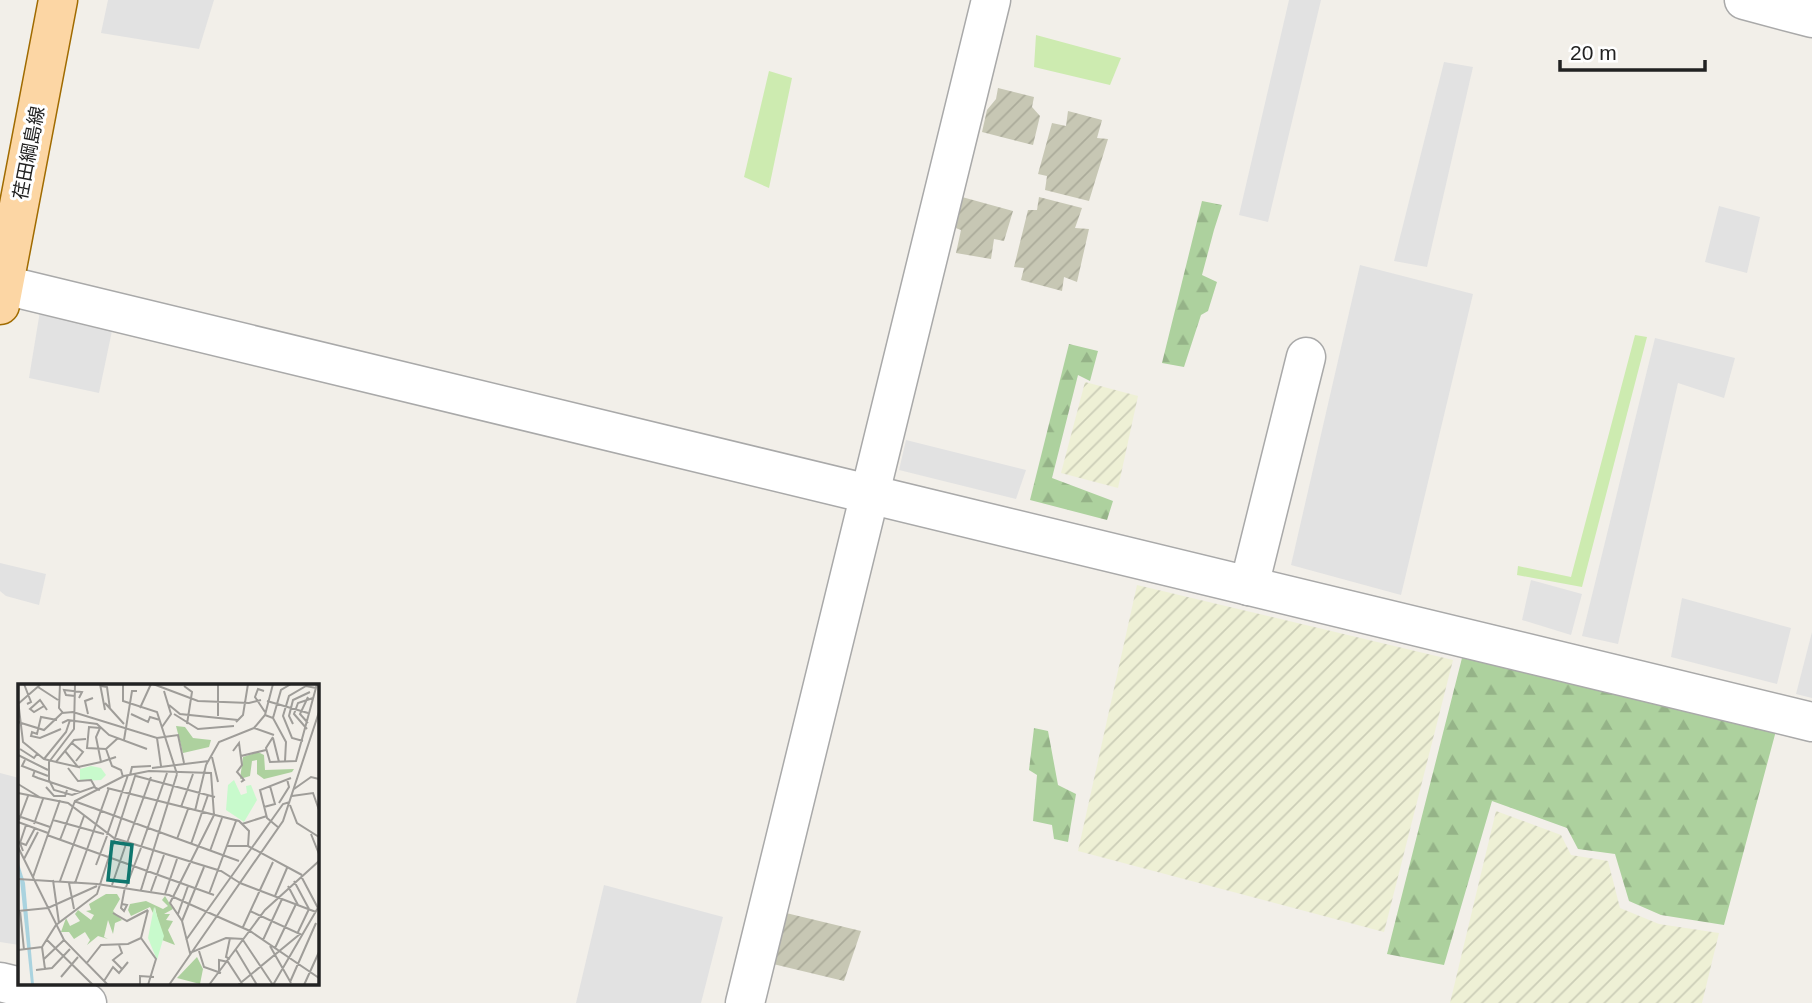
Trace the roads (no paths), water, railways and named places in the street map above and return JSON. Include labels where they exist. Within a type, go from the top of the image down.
[{"type":"main road","name":"荏田綱島線","points":[[2,295],[58,0]]},
{"type":"street","points":[[745,1003],[990,0]]},
{"type":"street","points":[[1744,0],[1812,18]]},
{"type":"street","points":[[2,295],[870,494],[1812,722]]},
{"type":"street","points":[[1249,586],[1306,357]]},
{"type":"street","points":[[0,982],[86,1003]]}]
